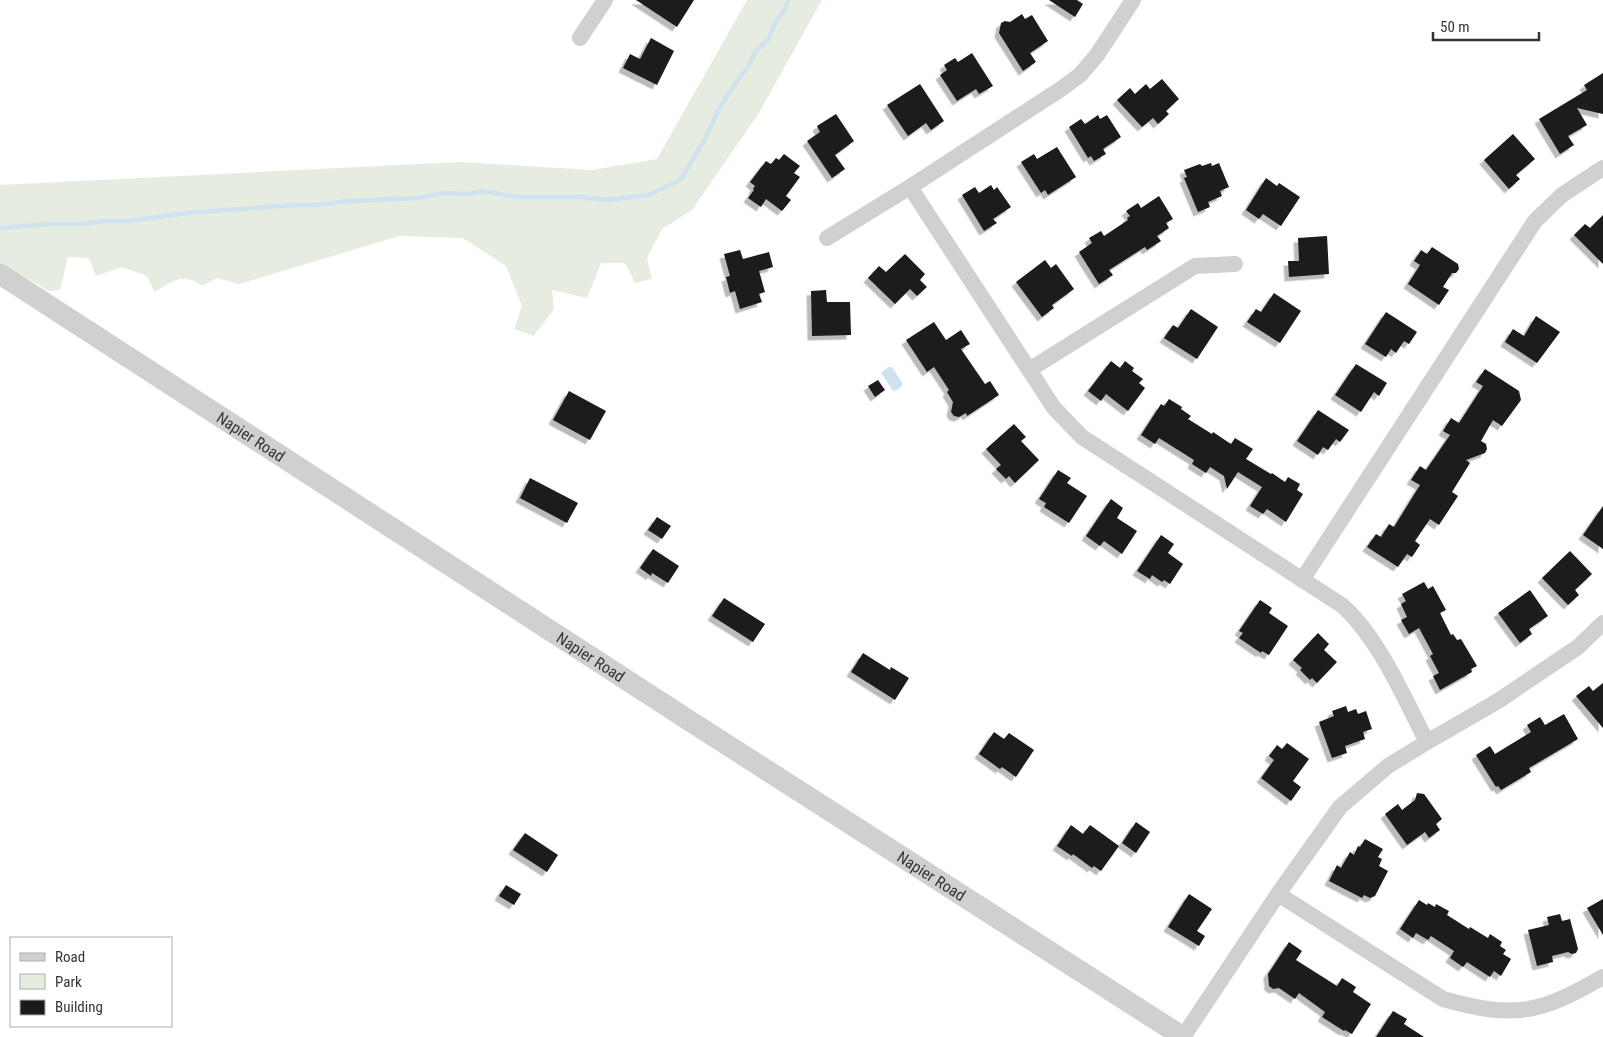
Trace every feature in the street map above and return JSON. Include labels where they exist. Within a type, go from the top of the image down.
[{"type":"street","points":[[580,38],[605,0]]},
{"type":"street","points":[[827,238],[910,187],[1061,89],[1080,74],[1097,55],[1133,0]]},
{"type":"street","points":[[1302,580],[1535,221],[1562,195],[1603,168]]},
{"type":"street","points":[[910,187],[1054,408],[1082,437],[1343,606],[1361,624],[1385,662],[1426,742]]},
{"type":"street","points":[[1029,370],[1195,266],[1236,264]]},
{"type":"street","name":"Napier Road","points":[[0,274],[1183,1037]]},
{"type":"street","points":[[1183,1037],[1278,894],[1340,807],[1388,766],[1498,701],[1578,647],[1603,622]]},
{"type":"street","points":[[1278,894],[1443,999],[1473,1008],[1511,1012],[1542,1006],[1572,995],[1603,977]]},
{"type":"green space","points":[[747,0],[822,0],[759,113],[692,210],[662,229],[647,258],[652,279],[635,283],[625,263],[601,263],[587,298],[552,290],[554,309],[534,336],[514,329],[522,306],[506,266],[463,238],[399,236],[239,284],[217,278],[202,286],[189,279],[183,279],[172,282],[154,292],[147,276],[122,267],[96,276],[89,258],[68,257],[60,290],[49,291],[0,263],[0,185],[460,162],[592,170],[657,159]]},
{"type":"water","points":[[888,367],[892,367],[903,384],[899,389],[893,391],[881,373]]},
{"type":"building","points":[[636,0],[694,0],[677,27]]},
{"type":"building","points":[[1049,0],[1077,0],[1083,4],[1075,17]]},
{"type":"building","points":[[1022,14],[1025,19],[1032,15],[1048,41],[1030,53],[1036,62],[1023,71],[999,33],[1001,23],[1005,21],[1010,22]]},
{"type":"building","points":[[651,38],[674,51],[657,85],[623,68],[630,54],[640,59]]},
{"type":"building","points":[[972,53],[993,86],[979,94],[976,89],[957,101],[940,75],[947,70],[944,65],[955,58],[958,62]]},
{"type":"building","points":[[1603,73],[1603,114],[1577,108],[1587,125],[1568,136],[1574,145],[1560,154],[1539,119],[1587,90],[1584,85]]},
{"type":"building","points":[[1162,79],[1179,99],[1166,111],[1169,114],[1158,124],[1153,118],[1142,127],[1117,100],[1130,88],[1135,94],[1146,84],[1150,89]]},
{"type":"building","points":[[920,84],[944,121],[931,130],[926,123],[908,136],[887,105]]},
{"type":"building","points":[[836,114],[854,141],[835,155],[845,169],[832,178],[807,141],[820,132],[817,126]]},
{"type":"building","points":[[1098,115],[1100,119],[1107,115],[1121,137],[1103,149],[1106,154],[1094,161],[1091,156],[1088,158],[1069,127],[1081,119],[1085,124]]},
{"type":"building","points":[[1513,134],[1535,159],[1516,175],[1520,179],[1509,189],[1484,160]]},
{"type":"building","points":[[1057,147],[1076,177],[1048,195],[1045,190],[1041,193],[1021,162],[1034,154],[1037,159]]},
{"type":"building","points":[[784,154],[800,166],[794,173],[800,177],[786,196],[791,200],[782,211],[766,199],[761,207],[748,198],[755,186],[750,182],[766,161],[771,164],[776,158],[779,160]]},
{"type":"building","points":[[1211,163],[1212,166],[1219,163],[1229,187],[1220,191],[1222,196],[1208,202],[1210,207],[1198,212],[1184,178],[1187,177],[1184,170],[1200,164],[1202,166]]},
{"type":"building","points":[[1266,178],[1277,186],[1279,183],[1300,197],[1281,226],[1263,214],[1259,219],[1246,210]]},
{"type":"building","points":[[991,185],[994,190],[997,187],[1011,207],[993,219],[997,223],[984,231],[962,195],[975,187],[979,193]]},
{"type":"building","points":[[1159,196],[1173,219],[1166,223],[1169,228],[1157,236],[1161,241],[1147,250],[1145,247],[1109,270],[1113,275],[1099,284],[1079,252],[1092,243],[1089,238],[1101,231],[1104,236],[1128,220],[1127,218],[1130,216],[1126,211],[1138,203],[1141,208]]},
{"type":"building","points":[[1603,215],[1603,264],[1574,235],[1585,224],[1590,228]]},
{"type":"building","points":[[1327,236],[1329,274],[1289,277],[1288,261],[1299,261],[1298,238]]},
{"type":"building","points":[[1432,247],[1458,264],[1459,269],[1456,273],[1452,273],[1443,287],[1449,290],[1439,305],[1408,284],[1420,265],[1414,261],[1421,250],[1427,254]]},
{"type":"building","points":[[740,250],[743,259],[769,252],[773,267],[759,271],[765,292],[759,294],[762,302],[740,309],[735,291],[730,293],[726,277],[730,276],[724,254]]},
{"type":"building","points":[[905,254],[925,274],[920,280],[927,287],[917,296],[910,289],[895,304],[868,278],[879,266],[886,272]]},
{"type":"building","points":[[1045,260],[1051,268],[1056,264],[1074,289],[1052,305],[1054,308],[1042,317],[1016,282]]},
{"type":"building","points":[[826,290],[827,302],[850,302],[851,335],[812,336],[811,291]]},
{"type":"building","points":[[1274,293],[1301,311],[1280,343],[1247,322],[1256,309],[1261,312]]},
{"type":"building","points":[[1191,309],[1218,327],[1197,359],[1164,338],[1173,325],[1178,328]]},
{"type":"building","points":[[1386,312],[1417,332],[1409,344],[1404,341],[1396,353],[1391,349],[1386,357],[1365,344]]},
{"type":"building","points":[[1536,316],[1560,332],[1537,363],[1505,342],[1513,329],[1524,336]]},
{"type":"building","points":[[934,322],[946,340],[961,330],[970,344],[961,349],[985,384],[990,381],[999,395],[967,416],[966,413],[959,417],[954,416],[951,412],[953,402],[947,392],[949,390],[934,367],[927,372],[906,340]]},
{"type":"building","points":[[1111,361],[1120,368],[1125,361],[1134,368],[1132,371],[1143,379],[1139,383],[1145,388],[1128,411],[1106,394],[1101,401],[1088,391]]},
{"type":"building","points":[[1356,364],[1387,383],[1379,396],[1374,392],[1361,412],[1335,395]]},
{"type":"building","points":[[1485,369],[1519,391],[1521,400],[1502,426],[1493,420],[1481,441],[1486,444],[1487,449],[1485,453],[1466,460],[1470,463],[1452,492],[1458,496],[1439,525],[1430,519],[1415,541],[1420,545],[1412,557],[1407,554],[1398,567],[1367,547],[1376,534],[1381,537],[1389,524],[1394,527],[1420,485],[1411,480],[1420,466],[1426,470],[1450,435],[1443,431],[1451,418],[1459,423],[1483,386],[1476,382]]},
{"type":"building","points":[[878,380],[885,390],[875,397],[868,386]]},
{"type":"building","points":[[569,391],[606,411],[590,440],[553,420]]},
{"type":"building","points":[[1169,399],[1182,407],[1181,409],[1191,416],[1188,419],[1212,434],[1213,432],[1231,444],[1235,438],[1253,449],[1246,459],[1285,482],[1288,477],[1300,484],[1297,490],[1303,494],[1286,522],[1267,509],[1263,514],[1250,506],[1262,487],[1238,472],[1227,489],[1224,476],[1210,467],[1206,473],[1192,464],[1194,460],[1159,438],[1155,444],[1141,435],[1161,404],[1164,406]]},
{"type":"building","points":[[1318,410],[1349,430],[1340,442],[1336,439],[1328,450],[1323,447],[1318,455],[1297,441]]},
{"type":"building","points":[[1014,424],[1026,437],[1021,441],[1039,460],[1015,483],[1009,476],[1006,479],[996,469],[1001,465],[986,449]]},
{"type":"building","points":[[1058,470],[1071,478],[1067,483],[1087,496],[1069,523],[1044,507],[1046,503],[1039,499]]},
{"type":"building","points":[[530,478],[578,503],[567,523],[520,498]]},
{"type":"building","points":[[1111,499],[1123,508],[1117,518],[1137,531],[1122,554],[1104,541],[1100,546],[1086,536]]},
{"type":"building","points":[[1603,506],[1603,549],[1583,535]]},
{"type":"building","points":[[657,517],[671,526],[662,539],[648,530]]},
{"type":"building","points":[[1161,535],[1174,544],[1168,553],[1183,564],[1170,584],[1164,580],[1162,582],[1152,575],[1150,579],[1137,571]]},
{"type":"building","points":[[653,549],[679,566],[668,583],[652,573],[651,576],[640,568]]},
{"type":"building","points":[[1570,551],[1592,574],[1575,590],[1579,595],[1568,605],[1542,578]]},
{"type":"building","points":[[1424,582],[1428,589],[1433,586],[1446,610],[1440,613],[1451,635],[1453,634],[1457,640],[1461,639],[1477,666],[1471,669],[1472,672],[1440,690],[1433,676],[1439,673],[1430,656],[1433,654],[1419,628],[1409,634],[1401,620],[1407,617],[1401,604],[1406,601],[1402,594]]},
{"type":"building","points":[[1530,590],[1548,616],[1529,629],[1532,634],[1520,643],[1498,613]]},
{"type":"building","points":[[724,598],[765,624],[753,642],[712,616]]},
{"type":"building","points":[[1260,600],[1272,608],[1269,613],[1288,626],[1269,655],[1262,651],[1261,653],[1239,638],[1243,633],[1239,631]]},
{"type":"building","points":[[1318,633],[1329,644],[1324,650],[1337,662],[1317,683],[1312,678],[1310,680],[1300,670],[1302,668],[1293,660]]},
{"type":"building","points":[[863,653],[890,670],[891,667],[909,678],[895,700],[851,672]]},
{"type":"building","points":[[1603,683],[1603,728],[1576,696],[1589,686],[1593,691]]},
{"type":"building","points":[[1346,706],[1348,712],[1356,709],[1358,714],[1366,711],[1372,729],[1363,732],[1365,739],[1345,746],[1347,753],[1332,758],[1319,722],[1334,716],[1332,711]]},
{"type":"building","points":[[1564,714],[1578,739],[1529,768],[1531,772],[1501,790],[1498,786],[1496,787],[1476,755],[1490,746],[1495,754],[1531,732],[1527,725],[1540,717],[1545,725]]},
{"type":"building","points":[[994,732],[1004,739],[1009,733],[1034,750],[1016,777],[1002,767],[1000,769],[979,754]]},
{"type":"building","points":[[1287,743],[1309,759],[1293,781],[1301,787],[1291,801],[1261,778],[1274,760],[1269,756],[1277,745],[1282,749]]},
{"type":"building","points":[[1417,793],[1424,794],[1442,819],[1436,824],[1440,830],[1429,838],[1425,832],[1407,845],[1385,814],[1398,804],[1402,810],[1415,800]]},
{"type":"building","points":[[1136,822],[1150,832],[1136,853],[1122,843]]},
{"type":"building","points":[[1071,825],[1083,834],[1090,825],[1119,846],[1101,871],[1094,866],[1092,868],[1073,854],[1072,856],[1057,846]]},
{"type":"building","points":[[525,833],[558,855],[547,872],[513,850]]},
{"type":"building","points":[[1365,839],[1383,849],[1378,857],[1382,859],[1379,866],[1388,871],[1375,896],[1370,898],[1364,895],[1362,898],[1329,881],[1337,865],[1341,868],[1350,852],[1354,855],[1358,846],[1360,847]]},
{"type":"building","points":[[506,885],[521,894],[514,905],[499,896]]},
{"type":"building","points":[[1189,894],[1212,909],[1197,931],[1205,936],[1199,946],[1168,927]]},
{"type":"building","points":[[1603,899],[1603,935],[1587,908]]},
{"type":"building","points":[[1419,900],[1435,907],[1436,904],[1449,911],[1447,915],[1469,929],[1470,927],[1488,938],[1490,934],[1502,942],[1500,946],[1506,950],[1503,954],[1511,959],[1501,976],[1494,971],[1490,977],[1467,962],[1463,967],[1450,958],[1454,951],[1431,936],[1428,940],[1416,933],[1413,938],[1400,929]]},
{"type":"building","points":[[1560,914],[1562,921],[1570,919],[1578,949],[1576,953],[1568,952],[1552,956],[1553,962],[1537,966],[1528,930],[1549,925],[1547,917]]},
{"type":"building","points":[[1289,942],[1302,951],[1296,960],[1337,986],[1342,978],[1356,987],[1353,992],[1371,1004],[1352,1034],[1322,1017],[1325,1012],[1299,993],[1295,999],[1279,988],[1273,989],[1269,986],[1268,974]]},
{"type":"building","points":[[1393,1011],[1407,1019],[1404,1024],[1424,1037],[1376,1037]]},
{"type":"waterway","points":[[0,228],[129,221],[187,213],[293,205],[319,205],[347,201],[418,198],[445,193],[469,194],[482,191],[516,197],[581,197],[607,200],[649,195],[678,181],[683,176],[707,135],[717,112],[747,68],[756,51],[769,39],[773,27],[785,9],[788,0]]}]
